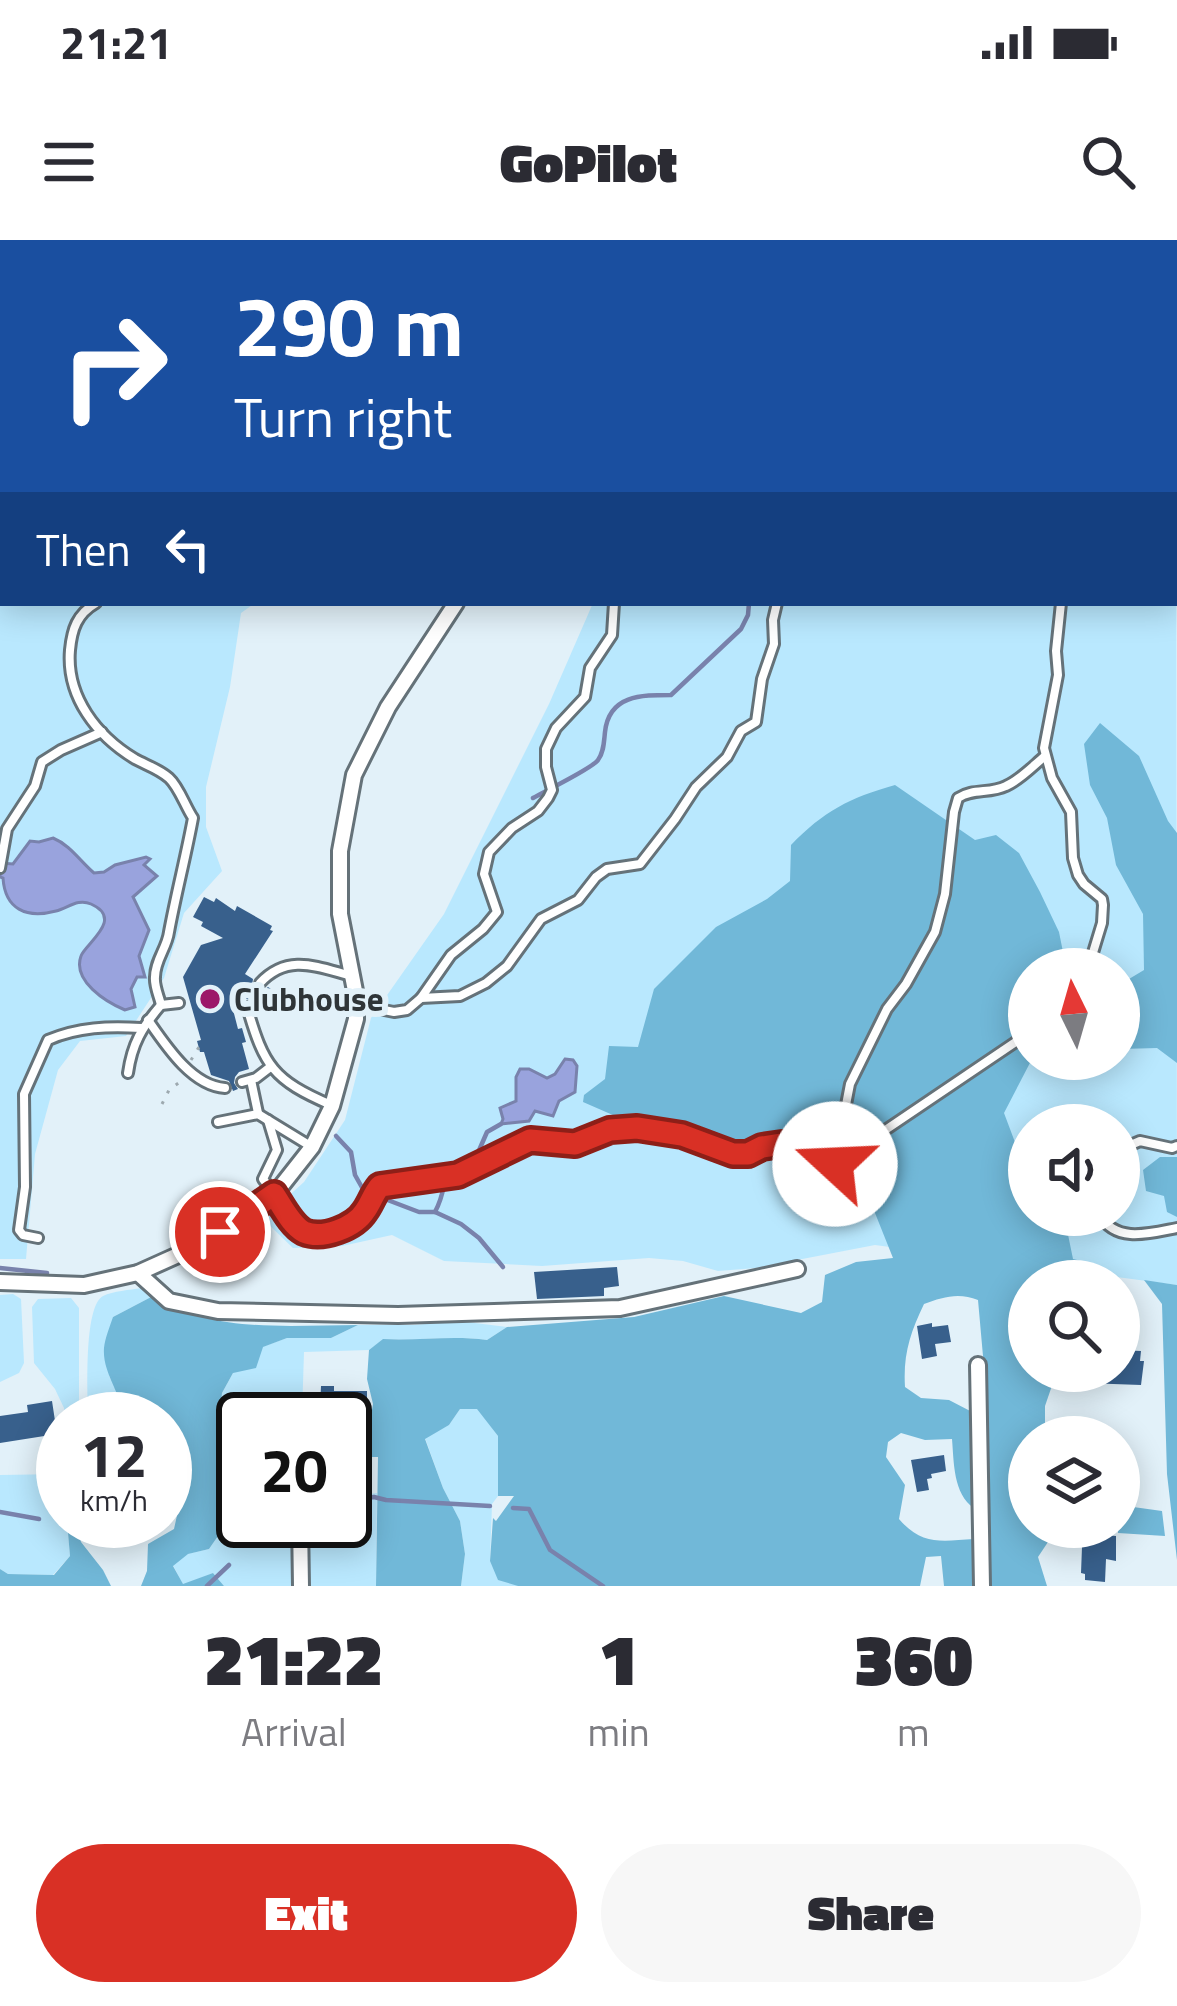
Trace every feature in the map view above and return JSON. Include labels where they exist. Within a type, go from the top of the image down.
[{"type":"street","points":[[0,1282],[84,1286],[138,1273],[198,1246],[274,1194],[312,1147],[332,1106],[356,1019],[340,914],[340,851],[354,775],[388,707],[454,606]]},
{"type":"street","points":[[138,1273],[169,1300],[218,1312],[398,1315],[620,1308],[797,1269]]},
{"type":"street","points":[[978,1364],[982,1586]]},
{"type":"street","points":[[300,1548],[301,1586]]},
{"type":"lane","points":[[91,606],[83,611],[72,633],[69,664],[77,696],[91,723],[132,757],[174,782],[193,818],[169,938],[158,956],[154,981],[161,1005]]},
{"type":"lane","points":[[356,996],[384,1010],[407,1010],[422,998],[451,956],[496,912],[484,874],[489,852],[512,828],[538,811],[551,786],[546,749],[556,728],[585,697],[590,668],[612,635],[614,606]]},
{"type":"lane","points":[[422,998],[460,996],[486,983],[507,966],[541,919],[578,900],[607,869],[640,864],[696,787],[727,757],[741,731],[756,722],[762,679],[774,644],[776,606]]},
{"type":"lane","points":[[1061,606],[1058,675],[1045,756],[1071,812],[1078,874],[1102,899],[1102,923],[1094,948]]},
{"type":"lane","points":[[1,864],[8,829],[35,786],[42,762],[102,732]]},
{"type":"lane","points":[[835,1164],[850,1084],[887,1009],[935,932],[958,799],[970,791],[1010,784],[1045,756]]},
{"type":"lane","points":[[260,983],[288,964],[352,976]]},
{"type":"lane","points":[[128,1073],[132,1048],[145,1024],[161,1005],[179,1003]]},
{"type":"lane","points":[[247,1007],[269,1068],[332,1106]]},
{"type":"lane","points":[[38,1238],[22,1235],[20,1230],[27,1135],[24,1094],[48,1040],[66,1032],[145,1024],[189,1070],[208,1085],[225,1088]]},
{"type":"lane","points":[[268,1120],[277,1150],[263,1180],[290,1219],[302,1231],[315,1234],[350,1227],[380,1186],[445,1177],[530,1140],[575,1144],[610,1130],[637,1128],[682,1135],[733,1154],[782,1144],[810,1166],[835,1164],[1008,1048]]},
{"type":"lane","points":[[269,1068],[246,1081],[258,1114],[312,1147]]},
{"type":"lane","points":[[218,1122],[258,1114]]},
{"type":"lane","points":[[1140,1141],[1177,1146]]},
{"type":"lane","points":[[1140,1235],[1177,1228]]},
{"type":"path","points":[[162,1104],[189,1070]]},
{"type":"shaded area","points":[[0,606],[251,606],[241,613],[230,687],[206,787],[206,827],[222,871],[184,913],[164,978],[126,1036],[80,1041],[58,1070],[35,1154],[26,1259],[0,1259]]},
{"type":"shaded area","points":[[592,606],[1176,606],[1177,1285],[1140,1280],[1140,1260],[1008,1263],[875,1245],[718,1271],[649,1258],[542,1266],[444,1261],[392,1235],[342,1246],[293,1248],[263,1219],[304,1182],[345,1120],[371,1018],[444,914],[549,704]]},
{"type":"shaded area","points":[[1100,723],[1139,756],[1177,833],[1177,1063],[1157,1048],[1140,1048],[1143,914],[1116,865],[1107,818],[1090,785],[1084,744]]},
{"type":"shaded area","points":[[895,785],[975,840],[996,835],[1019,853],[1059,932],[1062,948],[1008,948],[1008,1080],[1021,1080],[1004,1113],[1008,1124],[1008,1236],[1068,1236],[1077,1260],[1008,1260],[1008,1392],[1050,1392],[1045,1416],[1008,1416],[1008,1548],[1044,1548],[1038,1557],[1047,1586],[991,1586],[988,1412],[978,1300],[957,1296],[924,1304],[908,1344],[905,1387],[921,1398],[949,1400],[974,1413],[974,1508],[958,1486],[952,1439],[925,1440],[901,1433],[888,1442],[886,1457],[905,1485],[899,1519],[908,1528],[933,1540],[974,1539],[972,1586],[944,1586],[941,1556],[926,1557],[920,1586],[518,1586],[498,1580],[490,1561],[493,1518],[496,1521],[514,1496],[498,1496],[498,1436],[477,1409],[460,1409],[449,1425],[425,1439],[460,1521],[465,1554],[461,1586],[376,1586],[378,1457],[372,1457],[373,1404],[367,1379],[369,1350],[383,1339],[487,1340],[507,1327],[634,1317],[724,1296],[801,1313],[822,1302],[825,1275],[856,1262],[893,1258],[859,1185],[791,1139],[752,1142],[739,1149],[674,1123],[647,1116],[622,1119],[583,1102],[584,1095],[605,1079],[609,1046],[638,1047],[654,989],[716,927],[790,881],[791,845],[838,807]]},
{"type":"shaded area","points":[[53,838],[94,873],[150,859],[144,865],[157,876],[133,897],[149,930],[139,956],[145,977],[137,977],[131,989],[135,1007],[125,1010],[109,1002],[81,974],[81,956],[104,924],[100,910],[82,902],[35,914],[19,909],[8,897],[0,863],[13,864],[30,841]]},
{"type":"shaded area","points":[[565,1059],[577,1066],[575,1092],[559,1101],[553,1116],[535,1111],[529,1121],[501,1124],[500,1108],[516,1101],[520,1069],[547,1078]]},
{"type":"shaded area","points":[[1160,1157],[1177,1157],[1177,1217],[1167,1212],[1164,1196],[1146,1191],[1143,1170]]},
{"type":"shaded area","points":[[1144,1280],[1177,1285],[1177,1560],[1167,1474],[1162,1304]]},
{"type":"shaded area","points":[[141,1288],[153,1296],[113,1317],[109,1376],[118,1392],[88,1392],[92,1317],[107,1294]]},
{"type":"shaded area","points":[[0,1295],[21,1299],[24,1363],[19,1373],[0,1382]]},
{"type":"shaded area","points":[[153,1296],[200,1317],[226,1322],[358,1325],[331,1338],[287,1338],[263,1347],[256,1368],[233,1373],[223,1392],[216,1392],[216,1539],[209,1549],[188,1554],[173,1566],[183,1584],[213,1573],[224,1586],[141,1586],[148,1548],[192,1548],[192,1392],[116,1392],[104,1348],[113,1317]]},
{"type":"shaded area","points":[[71,1298],[79,1308],[79,1392],[56,1392],[34,1363],[32,1307],[38,1299]]},
{"type":"shaded area","points":[[459,1321],[507,1327],[487,1340],[384,1339],[369,1350],[304,1352],[303,1392],[223,1392],[233,1373],[262,1347],[287,1338],[331,1338],[358,1325]]},
{"type":"shaded area","points":[[460,1409],[478,1409],[498,1436],[498,1496],[492,1504],[490,1561],[518,1586],[461,1586],[465,1554],[460,1521],[425,1438],[449,1425]]},
{"type":"shaded area","points":[[36,1474],[36,1548],[69,1548],[70,1556],[53,1575],[8,1574],[0,1569],[0,1475]]},
{"type":"shaded area","points":[[377,1493],[376,1586],[308,1586],[308,1548],[372,1548],[372,1494]]},
{"type":"shaded area","points":[[1140,1508],[1162,1511],[1165,1536],[1140,1534]]},
{"type":"shaded area","points":[[216,1539],[216,1548],[298,1548],[298,1586],[224,1586],[213,1573],[183,1585],[173,1565],[187,1554],[209,1549]]},
{"type":"shaded area","points":[[69,1548],[86,1548],[111,1586],[0,1586],[0,1569],[8,1574],[54,1575],[70,1556]]},
{"type":"building","name":"Clubhouse","points":[[204,897],[214,902],[216,898],[235,911],[237,906],[273,931],[245,974],[253,979],[256,990],[271,989],[258,1013],[252,1000],[240,1003],[230,998],[246,1042],[242,1043],[249,1069],[235,1077],[238,1089],[233,1091],[229,1081],[211,1075],[204,1052],[200,1052],[197,1041],[201,1040],[183,977],[201,945],[223,938],[193,917]]},
{"type":"building","points":[[617,1267],[619,1286],[604,1288],[604,1296],[537,1299],[534,1272]]},
{"type":"building","points":[[932,1323],[932,1327],[948,1325],[951,1342],[935,1344],[937,1356],[922,1359],[917,1326]]},
{"type":"building","points":[[321,1386],[367,1391],[367,1392],[321,1392]]},
{"type":"building","points":[[36,1404],[36,1437],[0,1443],[0,1416],[28,1412],[27,1405]]},
{"type":"building","points":[[944,1455],[946,1471],[931,1474],[929,1490],[917,1492],[911,1460]]},
{"type":"building","points":[[1082,1548],[1116,1548],[1116,1561],[1106,1559],[1105,1582],[1085,1580]]},
{"type":"waterway","points":[[533,798],[598,760],[613,711],[638,697],[671,695],[741,629],[749,606]]},
{"type":"waterway","points":[[435,1212],[449,1171],[477,1155],[487,1132],[501,1124]]},
{"type":"waterway","points":[[336,1136],[351,1152],[364,1191],[461,1224],[503,1267]]},
{"type":"waterway","points":[[0,1268],[47,1273]]},
{"type":"waterway","points":[[372,1497],[490,1506]]},
{"type":"waterway","points":[[513,1508],[529,1509],[550,1550],[603,1586]]},
{"type":"waterway","points":[[0,1512],[36,1518]]},
{"type":"waterway","points":[[207,1586],[229,1565]]},
{"type":"place","name":"Clubhouse","points":[[210,999]]},
{"type":"route","points":[[220,1232],[274,1194],[302,1231],[331,1232],[350,1227],[380,1186],[458,1175],[530,1140],[575,1144],[610,1130],[637,1128],[682,1135],[733,1154],[782,1144],[810,1166],[835,1164]]}]
